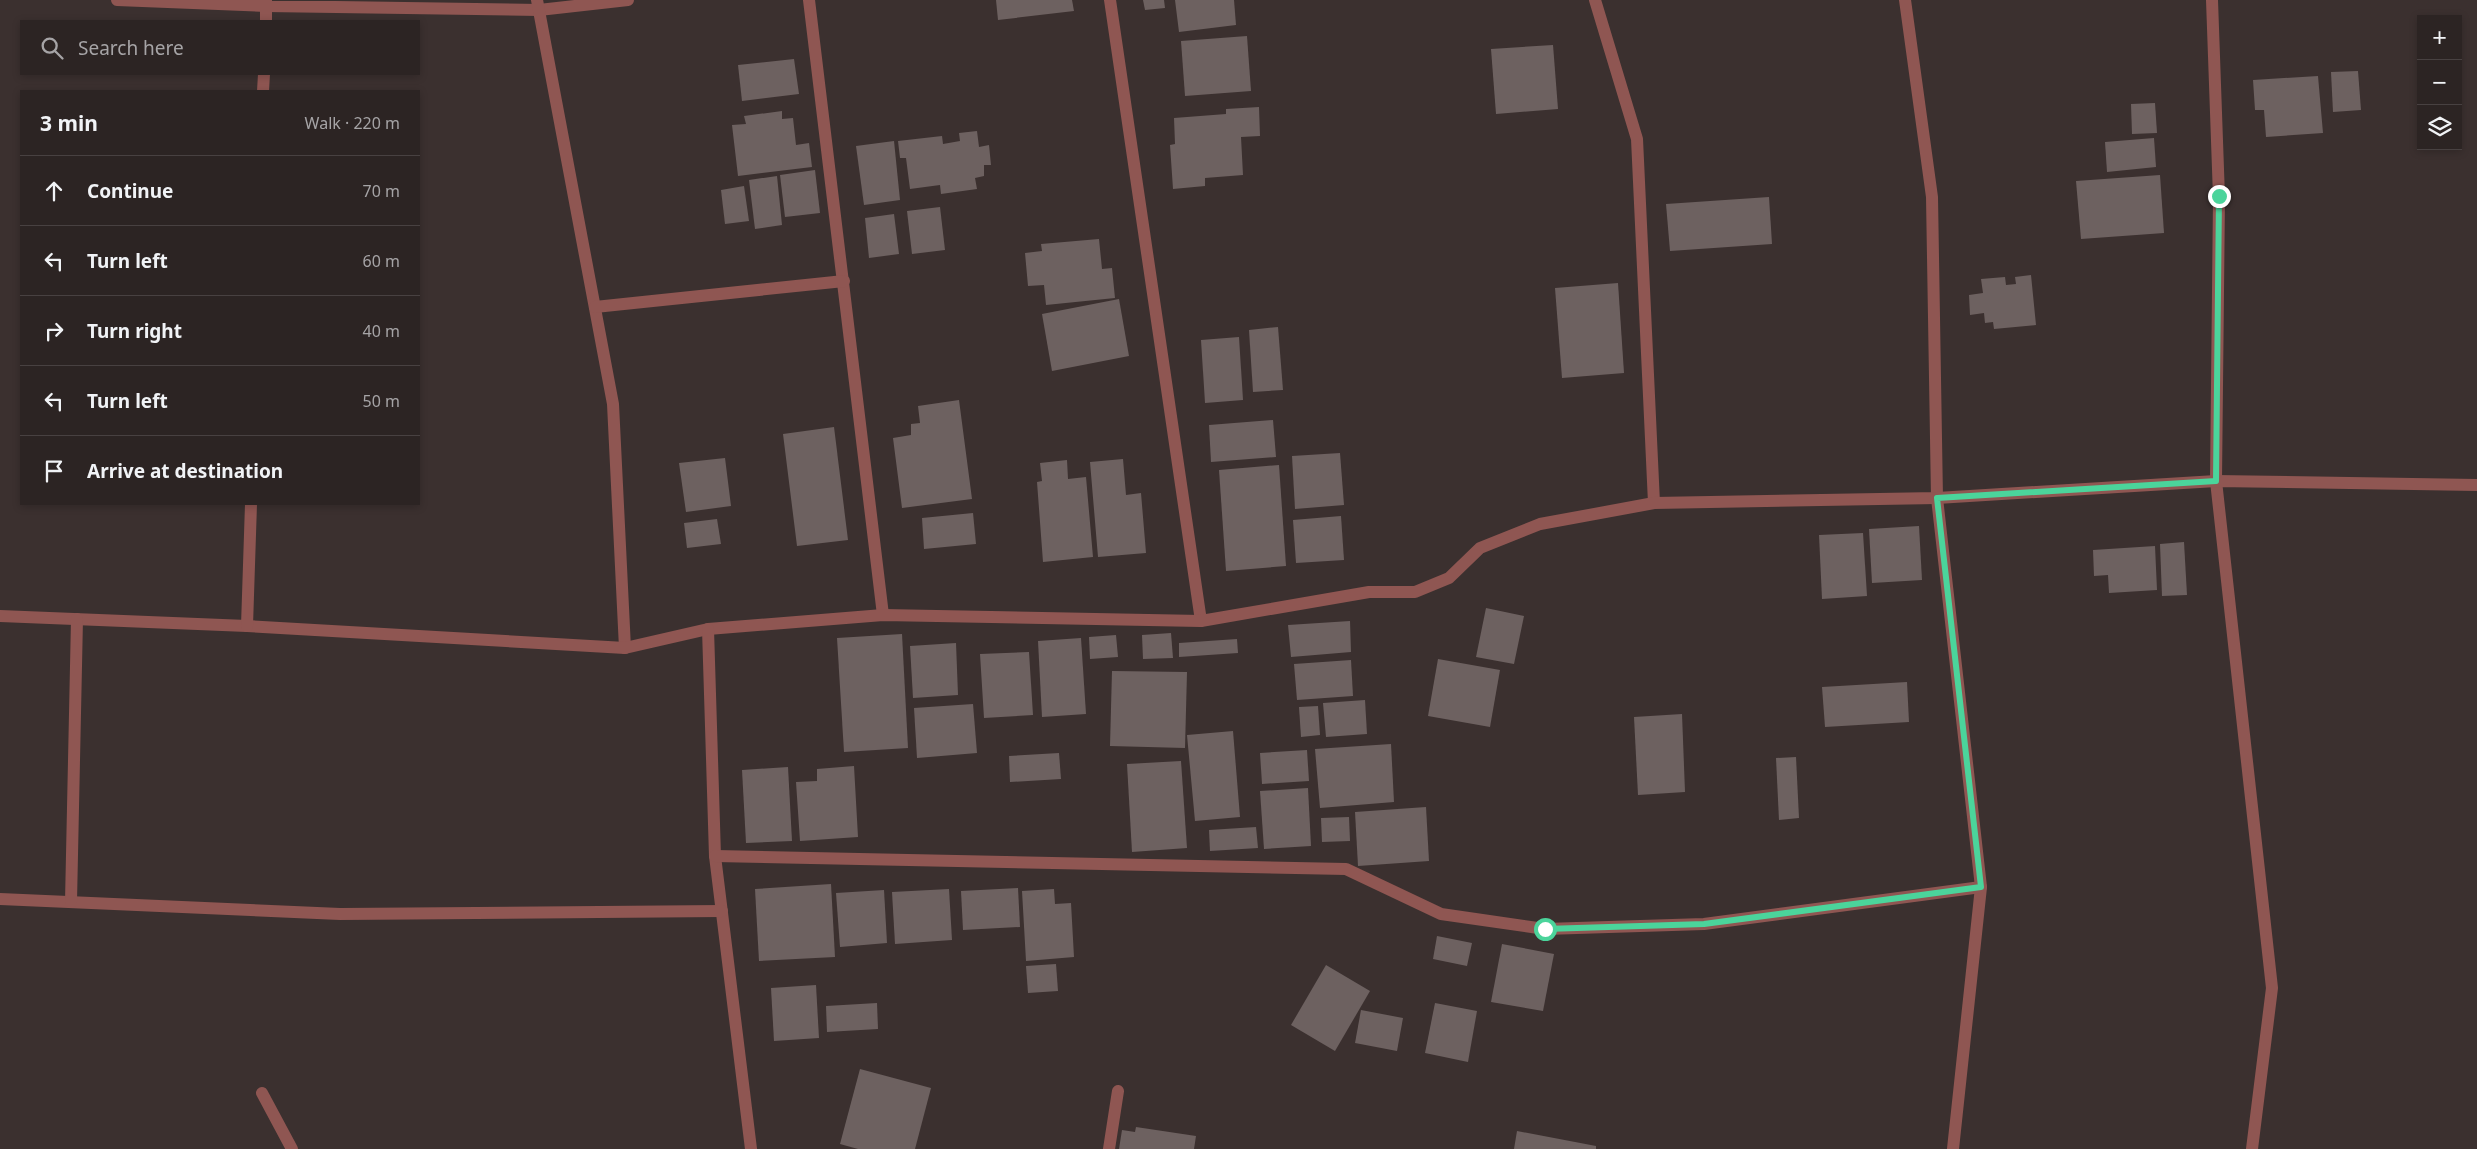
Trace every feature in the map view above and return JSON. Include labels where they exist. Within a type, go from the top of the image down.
[{"type":"street","points":[[117,0],[538,5],[628,0]]},
{"type":"street","points":[[810,0],[883,615]]},
{"type":"street","points":[[1110,0],[1200,621]]},
{"type":"street","points":[[1595,0],[1637,138],[1654,503]]},
{"type":"street","points":[[1905,0],[1932,197],[1937,498],[1981,887],[1953,1149]]},
{"type":"street","points":[[2212,0],[2219,196],[2216,481],[2272,988],[2252,1149]]},
{"type":"street","points":[[266,3],[266,20]]},
{"type":"street","points":[[538,5],[613,404],[625,648]]},
{"type":"street","points":[[264,75],[264,90]]},
{"type":"street","points":[[595,307],[844,281]]},
{"type":"street","points":[[0,616],[247,626],[625,648],[708,629],[883,615],[1200,621],[1369,592],[1414,592],[1450,578],[1480,548],[1540,524],[1654,503],[1937,498],[2216,481],[2477,485]]},
{"type":"street","points":[[247,626],[251,505]]},
{"type":"street","points":[[71,902],[77,619]]},
{"type":"street","points":[[708,629],[715,856],[751,1149]]},
{"type":"street","points":[[715,856],[1346,869],[1441,914],[1545,929],[1704,924],[1981,887]]},
{"type":"street","points":[[0,899],[340,914],[722,911]]},
{"type":"street","points":[[1109,1149],[1118,1091]]},
{"type":"street","points":[[262,1092],[292,1149]]},
{"type":"building","points":[[996,0],[1072,0],[1074,11],[998,20]]},
{"type":"building","points":[[1143,0],[1164,0],[1165,8],[1145,10]]},
{"type":"building","points":[[1175,0],[1234,0],[1236,25],[1179,32]]},
{"type":"building","points":[[1247,36],[1251,91],[1185,96],[1181,41]]},
{"type":"building","points":[[1553,45],[1558,109],[1496,114],[1491,49]]},
{"type":"building","points":[[794,59],[799,94],[742,101],[738,65]]},
{"type":"building","points":[[2358,71],[2361,110],[2333,112],[2331,72]]},
{"type":"building","points":[[2318,76],[2323,133],[2266,137],[2264,110],[2255,110],[2253,80]]},
{"type":"building","points":[[2155,103],[2157,133],[2132,134],[2131,104]]},
{"type":"building","points":[[1259,107],[1260,136],[1241,137],[1243,175],[1205,178],[1205,186],[1173,189],[1170,145],[1175,144],[1174,118],[1226,114],[1226,109]]},
{"type":"building","points":[[782,111],[782,119],[793,118],[796,145],[809,143],[812,167],[738,176],[732,125],[746,124],[744,116]]},
{"type":"building","points":[[977,131],[979,147],[989,145],[991,165],[984,165],[984,176],[975,178],[977,189],[941,194],[940,185],[910,189],[906,158],[900,158],[898,141],[942,136],[943,144],[960,141],[959,133]]},
{"type":"building","points":[[2154,138],[2156,167],[2107,172],[2105,142]]},
{"type":"building","points":[[894,141],[900,200],[864,205],[856,146]]},
{"type":"building","points":[[815,170],[820,213],[785,217],[780,175]]},
{"type":"building","points":[[2160,175],[2164,233],[2081,239],[2076,181]]},
{"type":"building","points":[[777,176],[782,225],[755,229],[749,180]]},
{"type":"building","points":[[744,186],[749,221],[725,224],[721,190]]},
{"type":"building","points":[[1769,197],[1772,244],[1670,251],[1666,204]]},
{"type":"building","points":[[940,207],[945,250],[912,254],[907,211]]},
{"type":"building","points":[[894,214],[899,254],[869,258],[865,218]]},
{"type":"building","points":[[1099,239],[1102,269],[1112,268],[1115,298],[1046,305],[1044,285],[1028,286],[1025,253],[1042,251],[1041,244]]},
{"type":"building","points":[[2031,275],[2036,325],[1994,329],[1993,322],[1985,323],[1984,313],[1970,315],[1969,295],[1983,293],[1981,279],[2005,277],[2006,285],[2016,284],[2015,277]]},
{"type":"building","points":[[1618,283],[1624,373],[1562,378],[1555,288]]},
{"type":"building","points":[[1119,299],[1129,356],[1052,371],[1042,314]]},
{"type":"building","points":[[1278,327],[1283,390],[1253,392],[1249,330]]},
{"type":"building","points":[[1239,337],[1243,400],[1205,403],[1201,340]]},
{"type":"building","points":[[959,400],[972,499],[902,508],[893,438],[911,435],[911,424],[920,423],[918,406]]},
{"type":"building","points":[[1273,420],[1276,457],[1211,462],[1209,425]]},
{"type":"building","points":[[834,427],[848,540],[797,546],[783,434]]},
{"type":"building","points":[[1340,453],[1344,505],[1295,509],[1292,456]]},
{"type":"building","points":[[725,458],[731,506],[686,512],[679,463]]},
{"type":"building","points":[[1123,459],[1126,495],[1141,493],[1146,553],[1098,557],[1090,462]]},
{"type":"building","points":[[1067,460],[1068,479],[1086,477],[1093,557],[1043,562],[1037,482],[1042,481],[1040,463]]},
{"type":"building","points":[[1279,465],[1286,566],[1226,571],[1219,470]]},
{"type":"building","points":[[973,513],[976,544],[924,549],[922,518]]},
{"type":"building","points":[[1341,516],[1344,560],[1296,563],[1293,520]]},
{"type":"building","points":[[717,519],[721,544],[687,548],[684,523]]},
{"type":"building","points":[[1919,526],[1922,580],[1872,583],[1869,529]]},
{"type":"building","points":[[1863,533],[1867,596],[1822,599],[1819,535]]},
{"type":"building","points":[[2184,542],[2187,595],[2162,596],[2160,544]]},
{"type":"building","points":[[2155,546],[2157,590],[2109,593],[2108,575],[2094,576],[2093,550]]},
{"type":"building","points":[[1486,608],[1524,616],[1514,664],[1476,657]]},
{"type":"building","points":[[1350,621],[1351,652],[1291,657],[1288,625]]},
{"type":"building","points":[[1171,633],[1173,658],[1143,659],[1142,635]]},
{"type":"building","points":[[902,634],[908,748],[844,752],[837,638]]},
{"type":"building","points":[[1116,635],[1118,657],[1090,659],[1089,637]]},
{"type":"building","points":[[1081,638],[1086,714],[1042,717],[1038,641]]},
{"type":"building","points":[[1237,639],[1238,653],[1179,657],[1179,643]]},
{"type":"building","points":[[956,643],[958,695],[913,698],[910,646]]},
{"type":"building","points":[[1029,652],[1033,715],[984,718],[980,654]]},
{"type":"building","points":[[1438,659],[1500,670],[1490,727],[1428,716]]},
{"type":"building","points":[[1351,660],[1353,696],[1297,700],[1294,664]]},
{"type":"building","points":[[1112,671],[1187,672],[1185,748],[1110,746]]},
{"type":"building","points":[[1907,682],[1909,722],[1825,727],[1822,687]]},
{"type":"building","points":[[1365,700],[1367,734],[1326,737],[1323,703]]},
{"type":"building","points":[[973,704],[977,753],[917,758],[914,708]]},
{"type":"building","points":[[1318,706],[1320,735],[1301,737],[1299,707]]},
{"type":"building","points":[[1682,714],[1685,792],[1638,795],[1634,717]]},
{"type":"building","points":[[1233,731],[1240,817],[1195,821],[1187,735]]},
{"type":"building","points":[[1391,744],[1394,802],[1320,808],[1315,749]]},
{"type":"building","points":[[1307,750],[1309,781],[1262,784],[1260,753]]},
{"type":"building","points":[[1059,753],[1061,779],[1010,782],[1009,756]]},
{"type":"building","points":[[1796,757],[1799,818],[1779,820],[1776,758]]},
{"type":"building","points":[[1181,761],[1187,848],[1132,852],[1127,764]]},
{"type":"building","points":[[854,766],[858,837],[800,841],[796,782],[817,781],[817,769]]},
{"type":"building","points":[[788,767],[792,841],[746,843],[742,770]]},
{"type":"building","points":[[1308,788],[1311,846],[1264,849],[1260,791]]},
{"type":"building","points":[[1426,807],[1429,861],[1358,866],[1355,812]]},
{"type":"building","points":[[1349,817],[1350,841],[1322,842],[1321,818]]},
{"type":"building","points":[[1256,827],[1258,848],[1210,851],[1209,830]]},
{"type":"building","points":[[831,884],[835,957],[759,961],[755,889]]},
{"type":"building","points":[[1018,888],[1020,927],[963,930],[961,891]]},
{"type":"building","points":[[949,889],[952,940],[895,944],[892,892]]},
{"type":"building","points":[[1054,889],[1055,904],[1071,903],[1074,957],[1026,961],[1022,891]]},
{"type":"building","points":[[884,890],[887,943],[840,947],[836,893]]},
{"type":"building","points":[[1437,936],[1472,943],[1467,966],[1433,959]]},
{"type":"building","points":[[1502,944],[1554,954],[1543,1011],[1491,1002]]},
{"type":"building","points":[[1056,964],[1058,991],[1028,993],[1026,966]]},
{"type":"building","points":[[1326,965],[1370,991],[1335,1051],[1291,1025]]},
{"type":"building","points":[[816,985],[819,1038],[774,1041],[771,988]]},
{"type":"building","points":[[877,1003],[878,1029],[827,1032],[826,1006]]},
{"type":"building","points":[[1435,1003],[1477,1011],[1468,1062],[1425,1053]]},
{"type":"building","points":[[1361,1010],[1403,1018],[1397,1051],[1355,1043]]},
{"type":"building","points":[[860,1069],[931,1088],[915,1149],[858,1149],[840,1144]]},
{"type":"building","points":[[1136,1127],[1196,1136],[1194,1149],[1119,1149],[1122,1130],[1135,1132]]},
{"type":"building","points":[[1517,1131],[1596,1146],[1596,1149],[1514,1149]]},
{"type":"route","points":[[1545,929],[1704,924],[1981,887],[1937,498],[2216,481],[2219,196]]}]
